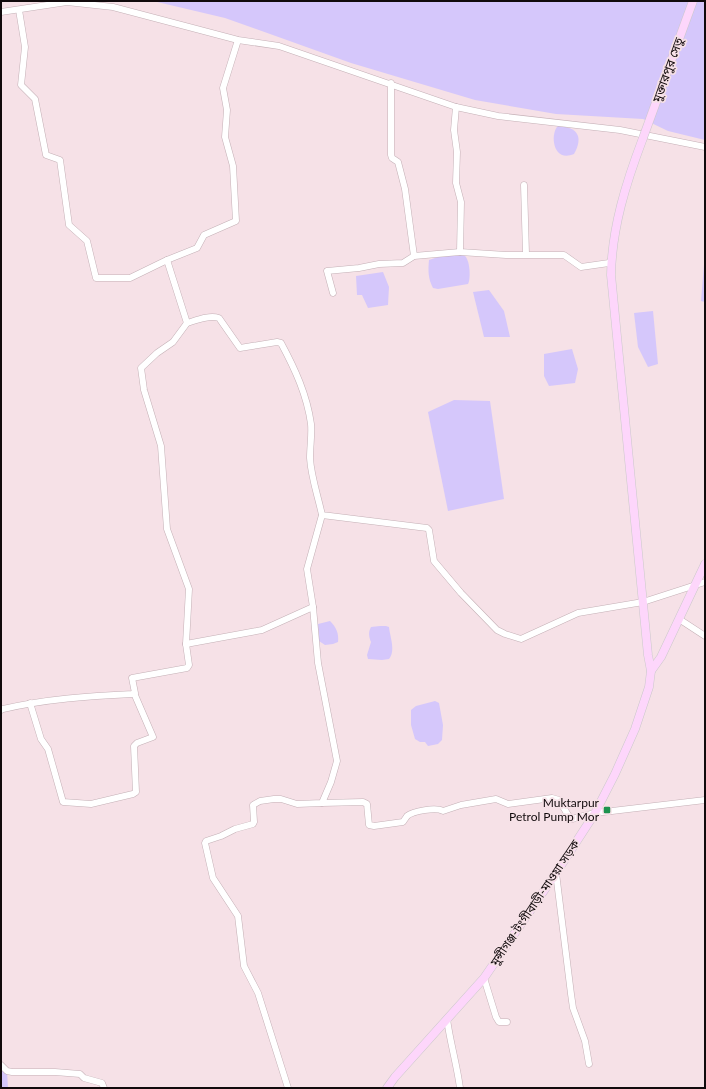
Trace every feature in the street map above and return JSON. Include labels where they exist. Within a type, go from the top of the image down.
[{"type":"main road","name":"মুক্তারপুর সেতু","points":[[652,671],[648,655],[644,602],[612,296],[611,260],[614,236],[622,200],[693,1]]},
{"type":"main road","points":[[652,671],[661,657],[705,564]]},
{"type":"main road","name":"মুন্সীগঞ্জ-টংগীবাড়ী-মাওয়া সড়ক","points":[[387,1088],[395,1077],[484,978],[595,813],[615,774],[635,729],[649,687],[652,671]]},
{"type":"street","points":[[1,12],[67,2],[113,7],[238,40],[279,46],[456,106],[498,116],[620,130],[705,147]]},
{"type":"street","points":[[19,10],[25,47],[21,85],[35,99],[46,155],[60,160],[69,224],[87,241],[96,278],[130,278],[167,260],[197,248],[204,235],[236,221],[233,166],[225,137],[227,110],[223,88],[238,40]]},
{"type":"street","points":[[391,83],[391,155],[392,158],[398,162],[405,189],[414,256]]},
{"type":"street","points":[[456,106],[454,130],[457,152],[456,184],[461,202],[460,252]]},
{"type":"street","points":[[524,185],[526,254]]},
{"type":"street","points":[[332,293],[327,271],[359,268],[379,264],[403,263],[414,256],[460,252],[564,255],[581,267],[609,263],[611,260]]},
{"type":"street","points":[[167,260],[187,323]]},
{"type":"street","points":[[30,702],[41,739],[48,749],[62,802],[91,804],[134,794],[136,792],[134,746],[137,743],[153,737],[134,693],[132,678],[187,668],[189,665],[186,644],[189,588],[167,529],[160,446],[144,390],[141,368],[157,353],[173,342],[187,323],[205,318],[219,318],[240,348],[277,342],[281,343],[294,368],[302,388],[310,417],[310,458],[322,515],[307,569],[313,607],[318,663],[337,761],[331,782],[322,803]]},
{"type":"street","points":[[322,515],[427,528],[429,530],[434,561],[461,593],[497,630],[521,639],[578,613],[644,602],[705,582]]},
{"type":"street","points":[[186,644],[262,630],[313,607]]},
{"type":"street","points":[[679,619],[705,636]]},
{"type":"street","points":[[1,710],[2,708],[30,702],[134,693]]},
{"type":"street","points":[[288,1088],[258,993],[244,966],[238,916],[213,878],[205,843],[206,841],[221,836],[235,828],[253,824],[253,805],[260,801],[281,799],[297,804],[363,802],[367,804],[370,825],[374,826],[403,822],[408,815],[416,812],[438,808],[443,811],[461,804],[496,799],[508,804],[552,798],[559,800],[572,819],[595,813],[705,800]]},
{"type":"street","points":[[556,873],[570,994],[573,1008],[586,1040],[589,1064]]},
{"type":"street","points":[[484,978],[496,1017],[499,1022],[508,1022]]},
{"type":"street","points":[[447,1019],[450,1042],[457,1066],[460,1088]]},
{"type":"street","points":[[1,1065],[7,1071],[12,1072],[54,1072],[80,1074],[84,1078],[102,1083],[104,1088]]},
{"type":"shaded area","points":[[153,1],[705,1],[705,140],[668,131],[643,119],[556,114],[475,100],[351,63],[225,18]]},
{"type":"shaded area","points":[[558,126],[570,128],[577,134],[578,142],[574,154],[567,156],[557,151],[554,135]]},
{"type":"shaded area","points":[[705,253],[705,302],[701,301]]},
{"type":"shaded area","points":[[464,255],[468,260],[468,284],[438,289],[433,288],[430,281],[428,267],[429,260],[441,256]]},
{"type":"shaded area","points":[[383,272],[389,287],[388,305],[368,308],[362,295],[357,295],[356,276]]},
{"type":"shaded area","points":[[489,290],[504,311],[510,337],[484,337],[473,292]]},
{"type":"shaded area","points":[[653,311],[658,364],[648,367],[638,347],[634,313]]},
{"type":"shaded area","points":[[572,349],[578,369],[575,383],[549,386],[544,376],[544,354]]},
{"type":"shaded area","points":[[454,400],[490,401],[504,499],[448,511],[428,412]]},
{"type":"shaded area","points":[[330,621],[337,630],[338,642],[325,645],[319,641],[318,624]]},
{"type":"shaded area","points":[[371,627],[389,627],[392,644],[391,656],[389,659],[382,660],[368,659],[367,655],[371,642],[369,634],[370,629]]},
{"type":"shaded area","points":[[435,701],[439,703],[443,725],[442,740],[438,744],[428,746],[425,742],[420,742],[415,739],[411,725],[411,710],[416,706]]},
{"type":"shaded area","points":[[1,1071],[7,1071],[8,1088],[1,1088]]},
{"type":"place","name":"Muktarpur Petrol Pump Mor","points":[[607,810]]}]
